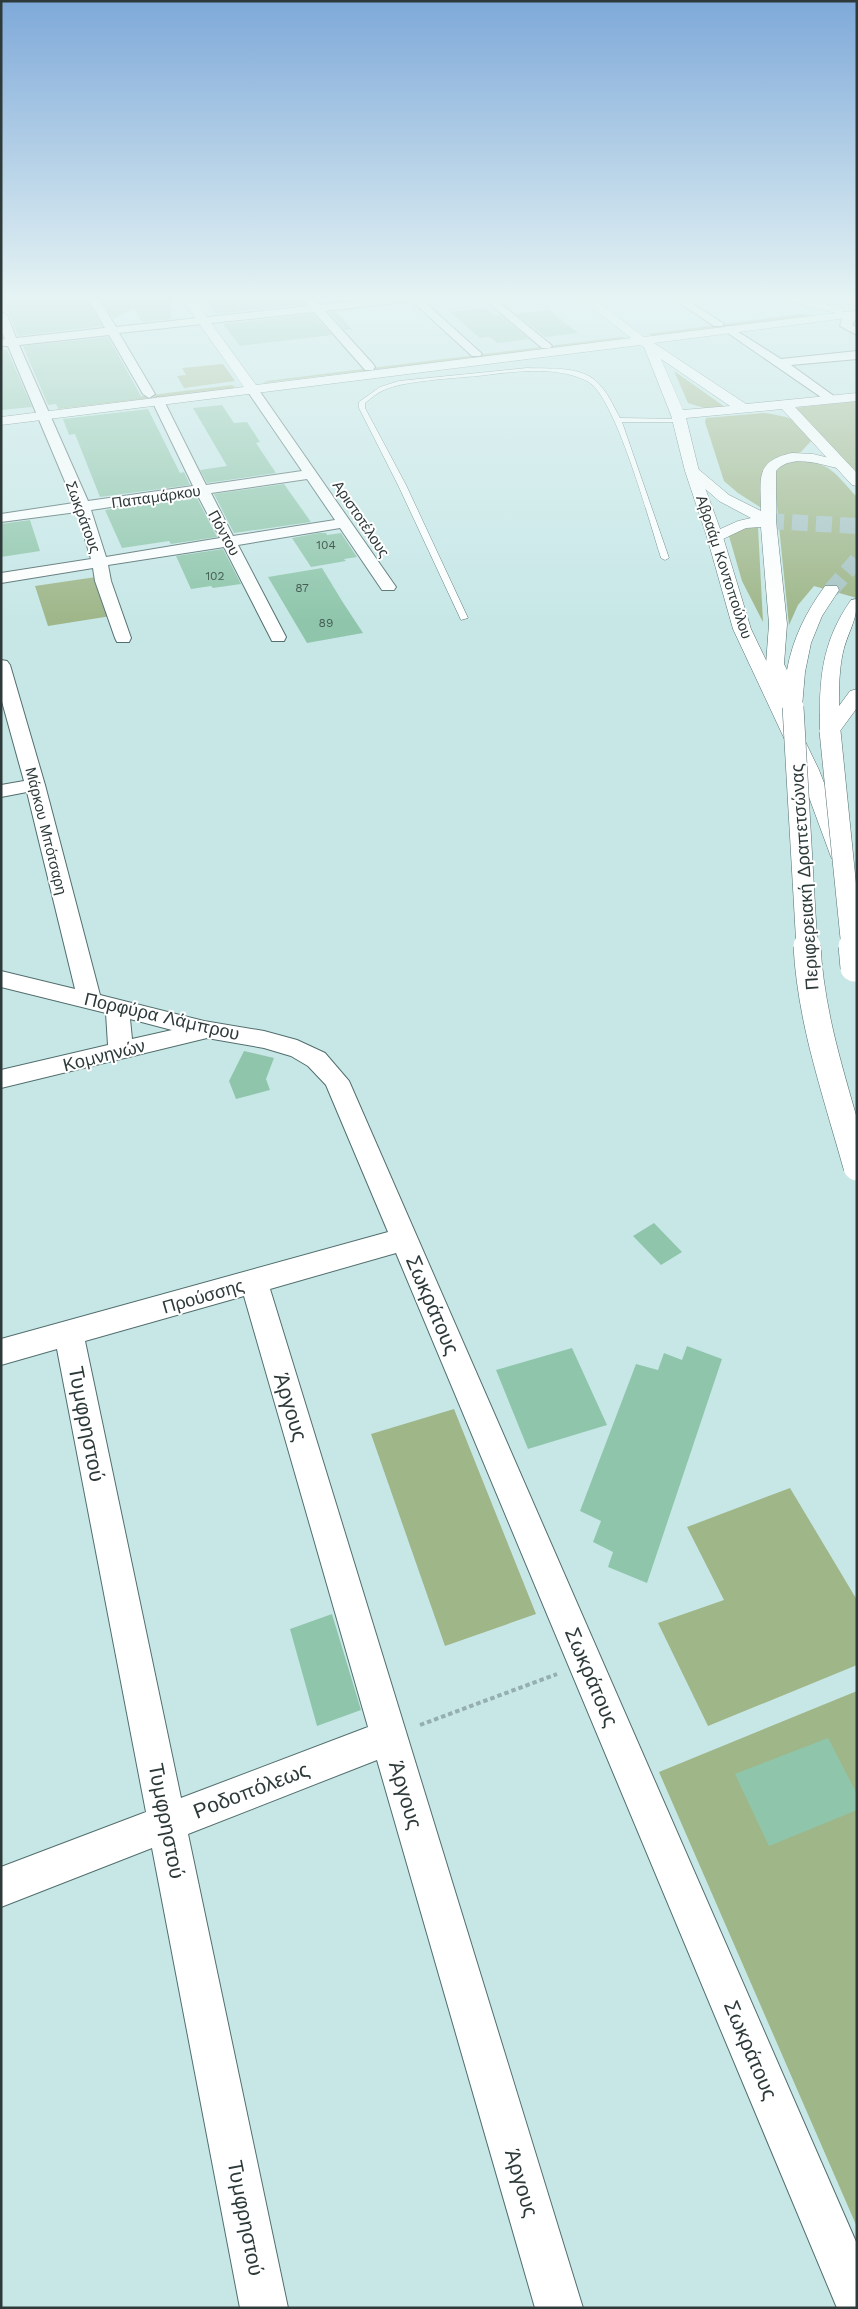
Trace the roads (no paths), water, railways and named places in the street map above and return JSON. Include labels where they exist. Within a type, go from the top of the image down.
[{"type":"street","name":"Σωκράτους","points":[[38,406],[83,508],[100,564],[103,581],[123,638]]},
{"type":"street","points":[[1,421],[41,412],[91,406]]},
{"type":"street","name":"Πόντου","points":[[158,406],[278,637]]},
{"type":"street","name":"Αριστοτέλους","points":[[263,406],[388,587]]},
{"type":"street","name":"Αβραάμ Κοντοπούλου","points":[[673,406],[679,418],[692,471],[715,537],[742,630],[809,770],[857,896]]},
{"type":"street","points":[[739,406],[744,409]]},
{"type":"street","points":[[679,418],[778,406]]},
{"type":"street","points":[[787,406],[857,482]]},
{"type":"street","points":[[1,413],[41,412]]},
{"type":"street","points":[[797,458],[817,439]]},
{"type":"street","points":[[793,708],[775,664],[778,624],[768,521],[769,470],[777,462],[797,458],[822,459],[841,465]]},
{"type":"street","points":[[692,471],[724,498],[768,521]]},
{"type":"street","name":"Παπαμάρκου","points":[[1,518],[83,508],[311,474]]},
{"type":"street","points":[[715,537],[742,524],[768,521]]},
{"type":"street","points":[[1,578],[100,564],[229,540],[344,523]]},
{"type":"street","name":"Περιφερειακή Δραπετσώνας","points":[[831,590],[816,610],[798,654],[794,677],[793,708],[808,963],[824,1051],[857,1167]]},
{"type":"street","points":[[855,610],[838,637],[828,686],[830,731],[857,985]]},
{"type":"street","name":"Μάρκου Μπότσαρη","points":[[1,665],[35,785],[89,999]]},
{"type":"street","points":[[830,731],[857,695]]},
{"type":"street","points":[[1,791],[35,785]]},
{"type":"street","name":"Πορφύρα Λάμπρου","points":[[1,979],[118,1006],[206,1030],[274,1041],[300,1050],[320,1060]]},
{"type":"street","points":[[118,1006],[120,1051]]},
{"type":"street","name":"Κομνηνών","points":[[1,1080],[206,1030]]},
{"type":"street","name":"Σωκράτους","points":[[320,1060],[337,1081],[857,2299]]},
{"type":"street","name":"Προύσσης","points":[[1,1352],[405,1238]]},
{"type":"street","name":"Άργους","points":[[254,1282],[559,2308]]},
{"type":"street","name":"Τυμφρηστού","points":[[70,1334],[264,2308]]},
{"type":"street","name":"Ροδοπόλεως","points":[[1,1887],[389,1737]]},
{"type":"lane","points":[[362,406],[402,485],[464,618]]},
{"type":"lane","points":[[609,406],[618,420],[665,558]]},
{"type":"lane","points":[[618,420],[679,418]]},
{"type":"tunnel","points":[[768,521],[857,526]]},
{"type":"tunnel","points":[[831,590],[857,560]]}]
